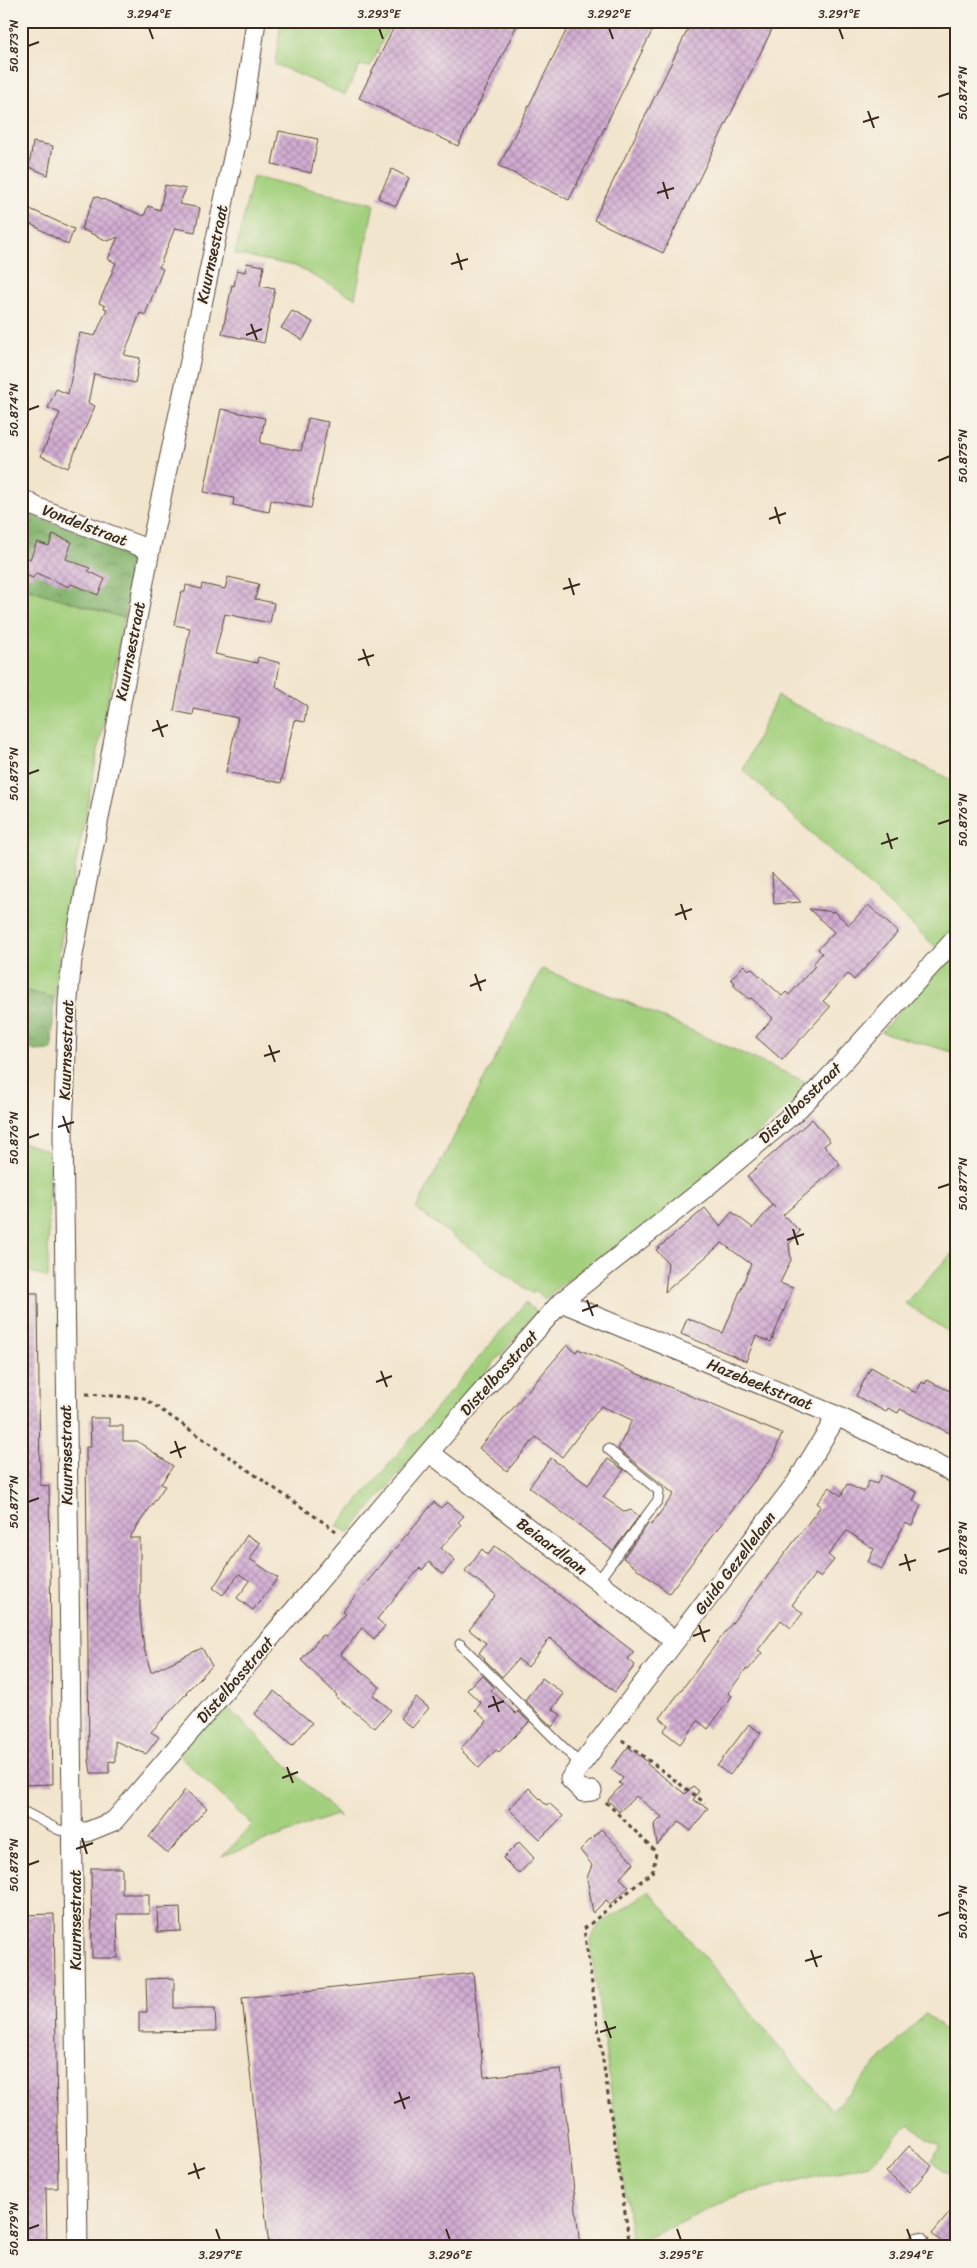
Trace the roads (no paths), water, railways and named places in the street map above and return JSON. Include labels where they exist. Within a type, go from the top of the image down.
[{"type":"street","name":"Kuurnsestraat","points":[[78,2247],[74,1832],[65,1393],[66,1324],[63,1133],[68,999],[74,950],[150,550],[244,106],[256,21]]},
{"type":"street","name":"Vondelstraat","points":[[21,498],[36,507],[150,550]]},
{"type":"street","name":"Distelbosstraat","points":[[74,1832],[87,1832],[114,1821],[429,1452],[562,1302],[705,1188],[793,1114],[956,938]]},
{"type":"street","name":"Hazebeekstraat","points":[[562,1302],[837,1416],[956,1474]]},
{"type":"street","name":"Guido Gezellelaan","points":[[592,1791],[583,1792],[570,1778],[796,1483],[837,1416]]},
{"type":"street","name":"Beiaardlaan","points":[[429,1452],[675,1641]]},
{"type":"lane","points":[[598,1581],[658,1500],[659,1490],[608,1449]]},
{"type":"lane","points":[[460,1644],[580,1764]]},
{"type":"lane","points":[[21,1810],[59,1830],[74,1832]]}]
